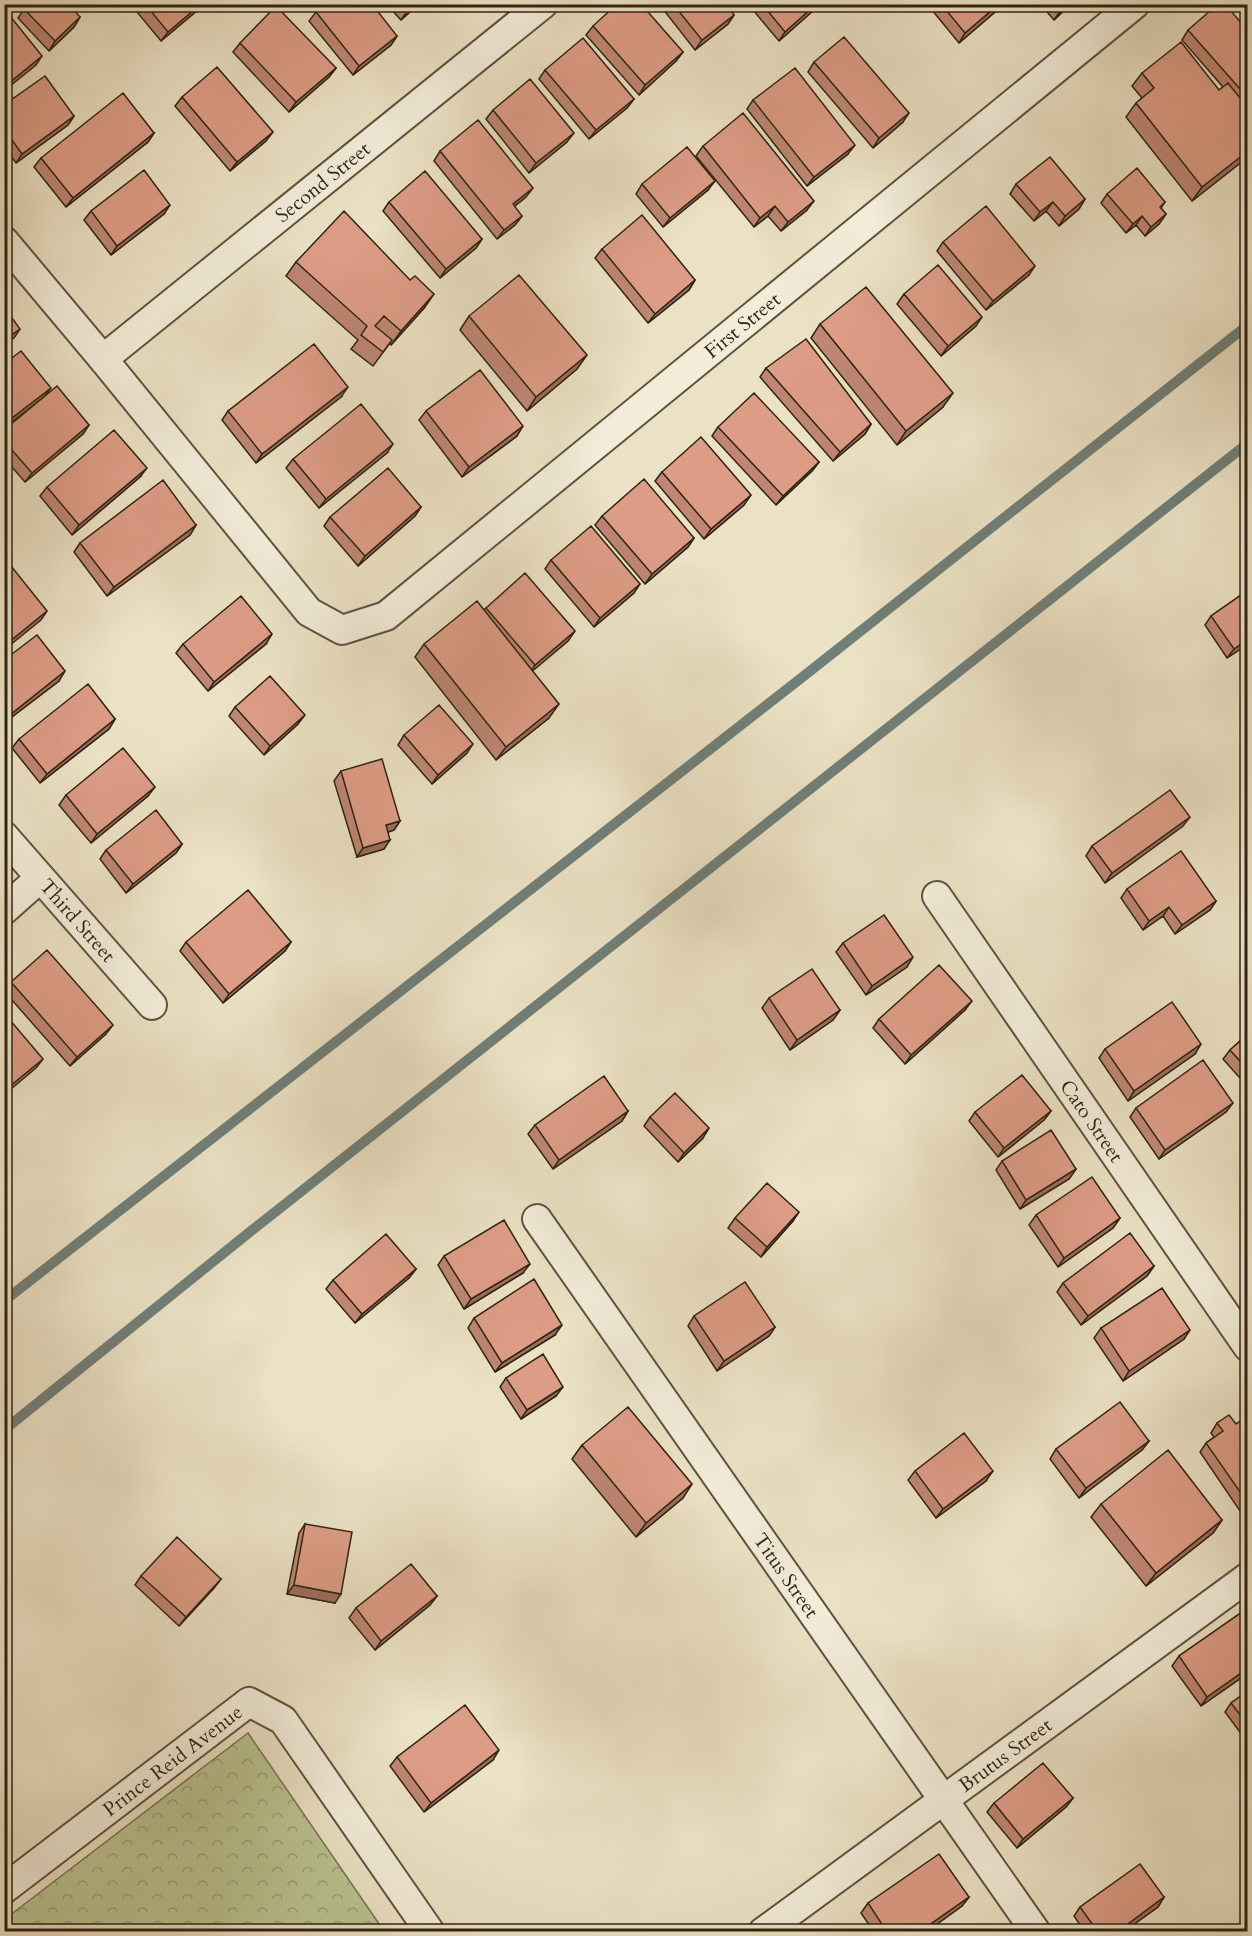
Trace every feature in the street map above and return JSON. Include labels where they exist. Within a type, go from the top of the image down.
[{"type":"street","name":"Second Street","points":[[103,359],[543,4]]},
{"type":"street","name":"First Street","points":[[103,359],[309,612],[342,630],[386,616],[1135,4]]},
{"type":"street","points":[[4,241],[103,359]]},
{"type":"street","name":"Third Street","points":[[4,836],[152,1005]]},
{"type":"street","points":[[4,910],[40,878]]},
{"type":"street","name":"Cato Street","points":[[937,896],[1248,1347]]},
{"type":"street","name":"Titus Street","points":[[537,1219],[1036,1932]]},
{"type":"street","name":"Brutus Street","points":[[763,1932],[1248,1577]]},
{"type":"street","name":"Prince Reid Avenue","points":[[4,1889],[249,1702],[283,1720],[430,1932]]},
{"type":"green space","points":[[248,1733],[384,1931],[5,1931],[5,1919]]},
{"type":"building","points":[[29,4],[68,4],[80,17],[55,41],[24,9]]},
{"type":"building","points":[[145,4],[201,4],[168,32]]},
{"type":"building","points":[[325,4],[372,4],[397,36],[359,66],[316,12]]},
{"type":"building","points":[[402,4],[414,4],[408,10]]},
{"type":"building","points":[[617,4],[641,4],[683,52],[645,85],[593,26]]},
{"type":"building","points":[[673,4],[726,4],[734,15],[702,40]]},
{"type":"building","points":[[762,4],[816,4],[785,32]]},
{"type":"building","points":[[941,4],[999,4],[965,33]]},
{"type":"building","points":[[1218,4],[1225,4],[1248,31],[1248,98],[1188,30]]},
{"type":"building","points":[[276,6],[336,68],[296,102],[240,43]]},
{"type":"building","points":[[10,16],[42,56],[4,87],[4,20]]},
{"type":"building","points":[[844,37],[909,113],[879,138],[814,62]]},
{"type":"building","points":[[583,38],[634,99],[596,130],[545,70]]},
{"type":"building","points":[[1181,42],[1219,90],[1228,83],[1248,108],[1248,151],[1202,187],[1136,103],[1154,88],[1142,73]]},
{"type":"building","points":[[217,67],[273,132],[237,162],[182,97]]},
{"type":"building","points":[[795,68],[855,145],[814,177],[753,100]]},
{"type":"building","points":[[45,76],[74,116],[22,154],[4,129],[4,105]]},
{"type":"building","points":[[530,79],[574,133],[536,163],[493,110]]},
{"type":"building","points":[[123,93],[154,133],[73,198],[41,158]]},
{"type":"building","points":[[743,113],[814,201],[788,222],[775,206],[760,218],[703,146]]},
{"type":"building","points":[[478,120],[533,188],[513,204],[522,216],[504,230],[440,151]]},
{"type":"building","points":[[687,147],[715,181],[670,218],[642,184]]},
{"type":"building","points":[[1050,157],[1085,199],[1065,216],[1053,202],[1040,212],[1016,184]]},
{"type":"building","points":[[1137,168],[1165,202],[1160,207],[1166,214],[1151,227],[1142,216],[1133,224],[1107,194]]},
{"type":"building","points":[[144,170],[170,205],[117,246],[91,211]]},
{"type":"building","points":[[425,171],[482,239],[446,269],[389,202]]},
{"type":"building","points":[[986,206],[1035,266],[993,301],[943,242]]},
{"type":"building","points":[[344,211],[410,280],[415,276],[434,294],[401,331],[384,316],[375,326],[392,340],[383,352],[361,335],[367,326],[296,262]]},
{"type":"building","points":[[642,215],[695,280],[655,314],[602,249]]},
{"type":"building","points":[[938,265],[982,317],[948,346],[904,294]]},
{"type":"building","points":[[519,275],[587,355],[536,397],[469,316]]},
{"type":"building","points":[[866,287],[953,393],[906,431],[820,324]]},
{"type":"building","points":[[4,307],[20,329],[4,340]]},
{"type":"building","points":[[806,339],[871,424],[840,452],[766,368]]},
{"type":"building","points":[[314,344],[348,387],[262,454],[228,411]]},
{"type":"building","points":[[21,351],[51,388],[4,424],[4,364]]},
{"type":"building","points":[[480,370],[523,426],[469,467],[426,411]]},
{"type":"building","points":[[57,386],[89,425],[32,473],[4,441],[4,430]]},
{"type":"building","points":[[754,393],[819,462],[783,496],[718,427]]},
{"type":"building","points":[[361,404],[393,444],[326,499],[293,459]]},
{"type":"building","points":[[114,430],[147,468],[79,525],[47,487]]},
{"type":"building","points":[[701,437],[751,495],[711,529],[662,472]]},
{"type":"building","points":[[388,468],[421,507],[365,556],[330,517]]},
{"type":"building","points":[[644,479],[694,538],[652,574],[602,516]]},
{"type":"building","points":[[163,480],[196,525],[114,587],[80,543]]},
{"type":"building","points":[[591,526],[640,584],[600,618],[551,560]]},
{"type":"building","points":[[11,566],[47,611],[4,646],[4,571]]},
{"type":"building","points":[[525,573],[575,631],[535,665],[486,608]]},
{"type":"building","points":[[1247,591],[1248,639],[1234,649],[1211,616]]},
{"type":"building","points":[[241,596],[272,634],[214,682],[183,644]]},
{"type":"building","points":[[477,601],[559,704],[506,747],[424,644]]},
{"type":"building","points":[[37,635],[65,671],[11,714],[4,706],[4,660]]},
{"type":"building","points":[[270,676],[305,715],[270,746],[235,707]]},
{"type":"building","points":[[88,684],[115,719],[47,774],[19,739]]},
{"type":"building","points":[[439,705],[473,744],[438,775],[404,735]]},
{"type":"building","points":[[123,748],[155,787],[97,834],[66,795]]},
{"type":"building","points":[[382,759],[400,821],[386,825],[390,840],[363,848],[341,771]]},
{"type":"building","points":[[1170,790],[1190,817],[1112,873],[1092,846]]},
{"type":"building","points":[[156,810],[182,844],[133,884],[106,850]]},
{"type":"building","points":[[1181,851],[1216,901],[1182,925],[1169,907],[1149,921],[1127,889]]},
{"type":"building","points":[[248,890],[291,942],[229,994],[186,942]]},
{"type":"building","points":[[884,915],[913,957],[872,986],[843,943]]},
{"type":"building","points":[[47,950],[113,1025],[77,1057],[11,982]]},
{"type":"building","points":[[939,965],[972,1001],[911,1055],[879,1019]]},
{"type":"building","points":[[812,969],[840,1010],[797,1040],[769,998]]},
{"type":"building","points":[[1172,1002],[1201,1044],[1134,1091],[1105,1049]]},
{"type":"building","points":[[4,1013],[43,1059],[4,1091]]},
{"type":"building","points":[[1248,1034],[1248,1070],[1230,1050]]},
{"type":"building","points":[[1203,1060],[1233,1103],[1165,1150],[1136,1108]]},
{"type":"building","points":[[1022,1075],[1051,1111],[1004,1148],[975,1112]]},
{"type":"building","points":[[604,1076],[628,1111],[559,1160],[535,1125]]},
{"type":"building","points":[[675,1093],[709,1128],[684,1153],[650,1117]]},
{"type":"building","points":[[1051,1130],[1076,1169],[1026,1200],[1002,1161]]},
{"type":"building","points":[[1092,1177],[1120,1218],[1064,1258],[1036,1215]]},
{"type":"building","points":[[767,1183],[799,1212],[767,1247],[735,1218]]},
{"type":"building","points":[[504,1220],[530,1264],[471,1299],[444,1256]]},
{"type":"building","points":[[1130,1233],[1154,1266],[1088,1316],[1063,1283]]},
{"type":"building","points":[[386,1234],[416,1269],[362,1314],[333,1280]]},
{"type":"building","points":[[534,1279],[562,1325],[502,1363],[474,1318]]},
{"type":"building","points":[[745,1282],[775,1327],[724,1361],[694,1316]]},
{"type":"building","points":[[1162,1288],[1190,1330],[1129,1371],[1101,1328]]},
{"type":"building","points":[[543,1354],[563,1387],[527,1410],[506,1378]]},
{"type":"building","points":[[1120,1402],[1149,1441],[1086,1488],[1056,1449]]},
{"type":"building","points":[[628,1407],[692,1484],[646,1523],[582,1445]]},
{"type":"building","points":[[1229,1415],[1236,1424],[1248,1416],[1247,1502],[1206,1443],[1223,1431],[1217,1423]]},
{"type":"building","points":[[964,1433],[993,1471],[943,1509],[915,1471]]},
{"type":"building","points":[[1168,1450],[1222,1520],[1156,1573],[1101,1504]]},
{"type":"building","points":[[305,1524],[352,1532],[341,1594],[294,1585]]},
{"type":"building","points":[[177,1537],[221,1579],[186,1617],[141,1576]]},
{"type":"building","points":[[411,1564],[437,1596],[381,1641],[356,1608]]},
{"type":"building","points":[[1248,1608],[1248,1668],[1207,1697],[1179,1656]]},
{"type":"building","points":[[1248,1691],[1248,1725],[1231,1703]]},
{"type":"building","points":[[465,1705],[499,1750],[431,1803],[397,1757]]},
{"type":"building","points":[[1043,1763],[1073,1798],[1023,1839],[994,1803]]},
{"type":"building","points":[[939,1854],[969,1897],[919,1932],[887,1932],[868,1903]]},
{"type":"building","points":[[1140,1864],[1164,1897],[1117,1932],[1098,1932],[1080,1907]]},
{"type":"waterway","points":[[4,1301],[800,679],[1248,325]]},
{"type":"waterway","points":[[4,1430],[251,1231],[1248,443]]}]
